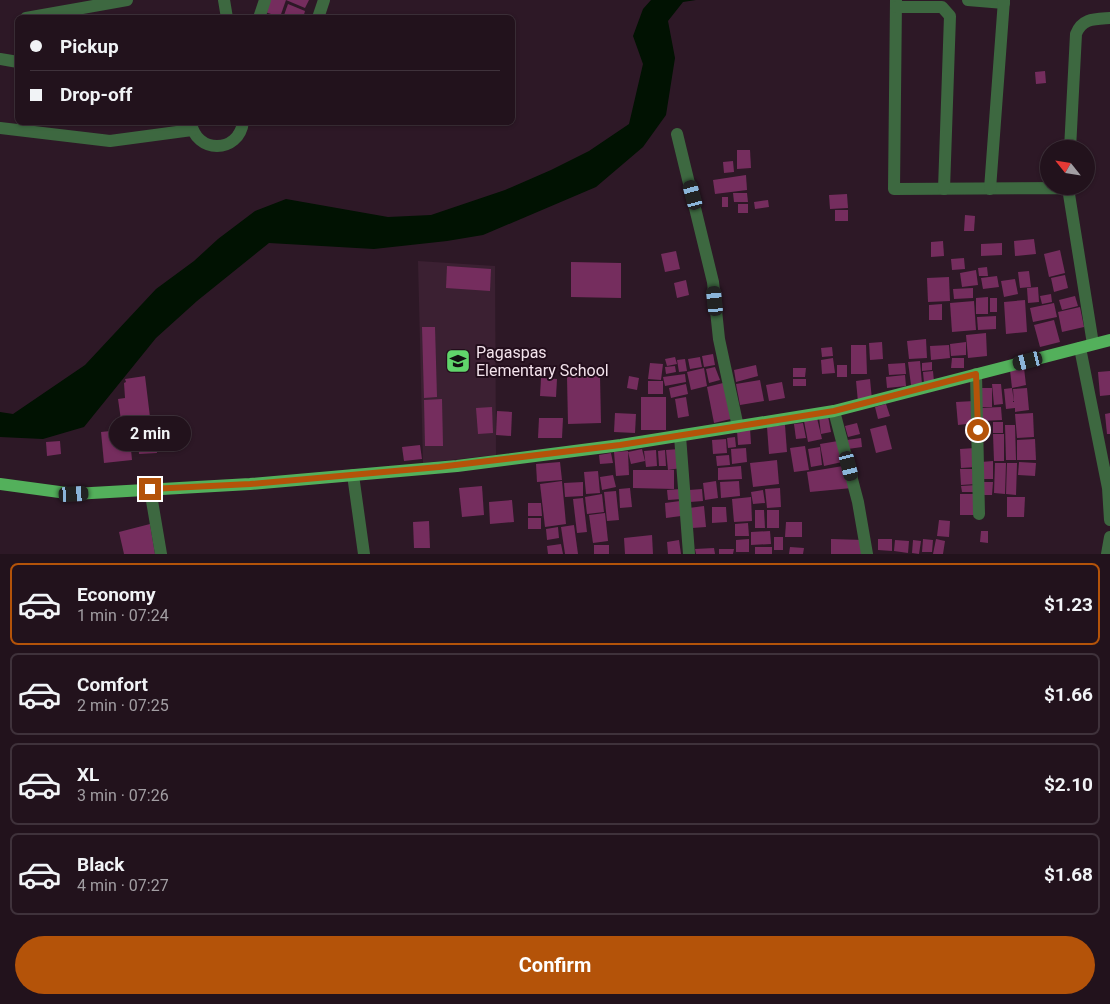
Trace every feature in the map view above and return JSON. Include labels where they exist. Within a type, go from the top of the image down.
[{"type":"main road","points":[[0,484],[74,494],[250,484],[466,464],[680,436],[834,411],[1110,340]]},
{"type":"street","points":[[43,15],[127,0]]},
{"type":"street","points":[[224,0],[226,15]]},
{"type":"street","points":[[260,15],[265,0]]},
{"type":"street","points":[[319,15],[324,0]]},
{"type":"street","points":[[968,0],[1004,1],[990,189]]},
{"type":"street","points":[[944,189],[950,16],[942,7],[896,3],[894,189],[944,189],[990,189],[1040,188]]},
{"type":"street","points":[[1070,140],[1076,34],[1080,26],[1087,20],[1110,18]]},
{"type":"street","points":[[0,59],[15,59]]},
{"type":"street","points":[[0,128],[110,141],[192,126],[197,138],[205,144],[214,147],[224,146],[233,142],[240,134],[242,125]]},
{"type":"street","points":[[677,134],[713,282],[719,340],[738,427]]},
{"type":"street","points":[[1069,195],[1094,344]]},
{"type":"street","points":[[1080,348],[1108,488],[1110,520]]},
{"type":"street","points":[[976,374],[980,514]]},
{"type":"street","points":[[834,411],[858,502],[867,554]]},
{"type":"street","points":[[680,436],[689,554]]},
{"type":"street","points":[[353,475],[364,554]]},
{"type":"street","points":[[150,489],[161,554]]},
{"type":"street","points":[[1107,554],[1110,537]]},
{"type":"shaded area","points":[[651,0],[696,0],[683,2],[668,21],[675,58],[666,115],[643,147],[596,187],[483,235],[374,249],[269,243],[197,301],[156,338],[84,427],[43,439],[0,437],[0,412],[13,414],[85,365],[156,289],[194,261],[218,239],[255,211],[286,199],[388,217],[431,215],[505,190],[589,151],[629,124],[643,64],[633,36],[643,9]]},
{"type":"shaded area","name":"Pagaspas Elementary School","points":[[418,261],[495,266],[496,455],[423,463]]},
{"type":"building","points":[[270,0],[286,0],[281,15],[265,12]]},
{"type":"building","points":[[286,0],[309,0],[305,8]]},
{"type":"building","points":[[288,4],[305,11],[304,15],[284,15]]},
{"type":"building","points":[[1045,71],[1046,83],[1036,84],[1035,72]]},
{"type":"building","points":[[737,150],[750,150],[751,168],[737,169]]},
{"type":"building","points":[[733,161],[734,172],[724,173],[723,162]]},
{"type":"building","points":[[746,175],[747,190],[715,194],[713,180]]},
{"type":"building","points":[[733,193],[747,193],[748,202],[734,202]]},
{"type":"building","points":[[847,194],[848,208],[830,209],[829,195]]},
{"type":"building","points":[[722,197],[728,197],[728,207],[722,207]]},
{"type":"building","points":[[768,200],[769,207],[755,209],[754,202]]},
{"type":"building","points":[[738,204],[748,204],[748,213],[738,213]]},
{"type":"building","points":[[835,210],[848,210],[848,221],[835,221]]},
{"type":"building","points":[[965,215],[975,216],[974,231],[964,231]]},
{"type":"building","points":[[1034,239],[1036,254],[1015,256],[1014,241]]},
{"type":"building","points":[[943,241],[944,256],[931,257],[931,242]]},
{"type":"building","points":[[1002,243],[1002,255],[981,256],[981,244]]},
{"type":"building","points":[[1060,250],[1065,273],[1049,277],[1044,254]]},
{"type":"building","points":[[676,251],[680,269],[665,272],[661,254]]},
{"type":"building","points":[[964,258],[965,269],[952,270],[951,259]]},
{"type":"building","points":[[571,262],[621,263],[621,298],[571,297]]},
{"type":"building","points":[[447,266],[491,269],[490,291],[446,288]]},
{"type":"building","points":[[987,267],[988,276],[979,276],[978,268]]},
{"type":"building","points":[[976,270],[978,285],[962,287],[960,273]]},
{"type":"building","points":[[1029,271],[1031,287],[1020,288],[1018,272]]},
{"type":"building","points":[[1065,275],[1068,288],[1054,292],[1051,278]]},
{"type":"building","points":[[997,276],[999,287],[983,289],[981,278]]},
{"type":"building","points":[[949,277],[950,301],[928,302],[927,278]]},
{"type":"building","points":[[1015,279],[1018,294],[1004,297],[1001,281]]},
{"type":"building","points":[[686,280],[689,295],[677,298],[674,283]]},
{"type":"building","points":[[1038,287],[1039,302],[1028,303],[1027,288]]},
{"type":"building","points":[[973,288],[973,298],[954,299],[953,289]]},
{"type":"building","points":[[1051,294],[1052,302],[1042,304],[1040,296]]},
{"type":"building","points":[[1075,296],[1078,306],[1062,310],[1059,300]]},
{"type":"building","points":[[988,297],[988,314],[976,314],[976,298]]},
{"type":"building","points":[[990,298],[997,298],[997,312],[990,312]]},
{"type":"building","points":[[1025,300],[1027,332],[1006,334],[1004,302]]},
{"type":"building","points":[[974,301],[976,330],[952,332],[950,303]]},
{"type":"building","points":[[1054,303],[1057,317],[1033,322],[1030,308]]},
{"type":"building","points":[[942,304],[942,320],[929,320],[929,305]]},
{"type":"building","points":[[1080,307],[1084,327],[1062,332],[1058,312]]},
{"type":"building","points":[[996,316],[996,329],[978,330],[977,317]]},
{"type":"building","points":[[1054,320],[1060,342],[1040,347],[1034,325]]},
{"type":"building","points":[[422,327],[435,327],[437,397],[424,398]]},
{"type":"building","points":[[986,333],[987,356],[968,358],[966,335]]},
{"type":"building","points":[[926,339],[927,358],[909,359],[907,341]]},
{"type":"building","points":[[882,342],[883,359],[870,360],[869,343]]},
{"type":"building","points":[[966,342],[966,355],[951,356],[950,344]]},
{"type":"building","points":[[851,345],[866,345],[867,374],[851,374]]},
{"type":"building","points":[[949,345],[950,358],[931,360],[930,346]]},
{"type":"building","points":[[832,347],[833,356],[822,357],[821,348]]},
{"type":"building","points":[[713,354],[715,365],[704,367],[702,356]]},
{"type":"building","points":[[675,357],[677,364],[667,366],[665,359]]},
{"type":"building","points":[[700,357],[702,367],[690,369],[688,359]]},
{"type":"building","points":[[833,358],[835,373],[822,374],[821,360]]},
{"type":"building","points":[[952,358],[964,358],[964,368],[951,368]]},
{"type":"building","points":[[685,359],[687,371],[679,372],[677,360]]},
{"type":"building","points":[[920,361],[922,384],[911,385],[908,362]]},
{"type":"building","points":[[932,362],[932,370],[922,371],[922,363]]},
{"type":"building","points":[[650,363],[663,364],[661,380],[648,379]]},
{"type":"building","points":[[905,363],[906,374],[889,375],[888,364]]},
{"type":"building","points":[[756,365],[758,376],[736,382],[734,370]]},
{"type":"building","points":[[837,365],[847,365],[847,377],[837,377]]},
{"type":"building","points":[[675,366],[676,372],[666,374],[665,367]]},
{"type":"building","points":[[715,367],[720,380],[709,383],[706,369]]},
{"type":"building","points":[[704,368],[707,386],[691,390],[687,372]]},
{"type":"building","points":[[793,368],[806,368],[805,377],[793,377]]},
{"type":"building","points":[[1024,368],[1026,385],[1012,388],[1010,370]]},
{"type":"building","points":[[933,371],[934,382],[924,383],[923,372]]},
{"type":"building","points":[[1110,371],[1110,395],[1100,396],[1098,372]]},
{"type":"building","points":[[685,374],[686,382],[665,386],[663,377]]},
{"type":"building","points":[[905,375],[906,386],[887,388],[886,377]]},
{"type":"building","points":[[145,376],[150,417],[147,417],[148,420],[127,422],[127,419],[121,420],[118,399],[125,398],[125,379]]},
{"type":"building","points":[[600,376],[601,423],[568,424],[567,377]]},
{"type":"building","points":[[629,376],[639,378],[637,390],[627,388]]},
{"type":"building","points":[[541,378],[557,379],[556,397],[540,396]]},
{"type":"building","points":[[793,379],[806,379],[806,386],[793,386]]},
{"type":"building","points":[[870,379],[872,400],[858,402],[856,381]]},
{"type":"building","points":[[760,380],[764,401],[740,405],[736,384]]},
{"type":"building","points":[[648,381],[663,381],[663,394],[648,394]]},
{"type":"building","points":[[727,382],[735,418],[714,423],[707,387]]},
{"type":"building","points":[[782,382],[785,398],[769,401],[766,385]]},
{"type":"building","points":[[686,384],[688,394],[671,398],[669,388]]},
{"type":"building","points":[[992,384],[1001,384],[1003,404],[994,405]]},
{"type":"building","points":[[980,388],[992,388],[992,407],[980,407]]},
{"type":"building","points":[[1012,388],[1014,402],[1013,389],[1027,388],[1029,410],[1015,412],[1015,408],[1006,409],[1004,389]]},
{"type":"building","points":[[641,397],[666,397],[666,430],[641,430]]},
{"type":"building","points":[[686,397],[689,416],[678,418],[675,399]]},
{"type":"building","points":[[442,399],[443,446],[425,446],[424,400]]},
{"type":"building","points":[[974,401],[975,423],[958,425],[956,402]]},
{"type":"building","points":[[886,404],[890,416],[878,419],[875,407]]},
{"type":"building","points":[[492,407],[493,433],[478,434],[476,408]]},
{"type":"building","points":[[1001,407],[1002,420],[981,421],[980,408]]},
{"type":"building","points":[[497,411],[512,412],[511,436],[496,435]]},
{"type":"building","points":[[615,413],[636,414],[635,433],[614,432]]},
{"type":"building","points":[[1033,413],[1034,437],[1017,438],[1015,414]]},
{"type":"building","points":[[1110,413],[1110,434],[1107,434],[1105,414]]},
{"type":"building","points":[[828,416],[831,432],[821,434],[819,417]]},
{"type":"building","points":[[539,418],[563,418],[562,438],[538,438]]},
{"type":"building","points":[[817,418],[822,439],[808,442],[804,421]]},
{"type":"building","points":[[993,422],[1003,422],[1003,433],[993,433]]},
{"type":"building","points":[[803,423],[806,438],[796,439],[794,424]]},
{"type":"building","points":[[857,423],[860,434],[848,437],[845,426]]},
{"type":"building","points":[[155,425],[156,431],[137,433],[136,427]]},
{"type":"building","points":[[785,425],[787,452],[769,454],[767,427]]},
{"type":"building","points":[[886,425],[892,449],[876,453],[870,429]]},
{"type":"building","points":[[1005,425],[1015,425],[1016,460],[1006,460]]},
{"type":"building","points":[[750,428],[751,444],[738,445],[737,430]]},
{"type":"building","points":[[129,429],[132,460],[104,463],[101,432]]},
{"type":"building","points":[[156,433],[157,453],[139,454],[138,434]]},
{"type":"building","points":[[993,434],[1004,434],[1004,461],[994,461]]},
{"type":"building","points":[[735,437],[736,447],[728,448],[727,438]]},
{"type":"building","points":[[861,438],[862,447],[848,449],[847,440]]},
{"type":"building","points":[[726,439],[727,453],[713,454],[712,440]]},
{"type":"building","points":[[1035,439],[1036,460],[1017,460],[1017,440]]},
{"type":"building","points":[[60,441],[61,454],[47,456],[46,442]]},
{"type":"building","points":[[838,441],[842,462],[824,466],[820,444]]},
{"type":"building","points":[[420,445],[422,459],[404,461],[402,447]]},
{"type":"building","points":[[805,446],[809,470],[794,472],[790,448]]},
{"type":"building","points":[[820,447],[822,465],[811,467],[808,449]]},
{"type":"building","points":[[746,448],[747,462],[732,464],[731,449]]},
{"type":"building","points":[[975,448],[976,467],[961,468],[960,449]]},
{"type":"building","points":[[642,449],[645,461],[631,464],[628,452]]},
{"type":"building","points":[[679,449],[681,468],[668,470],[666,450]]},
{"type":"building","points":[[656,450],[657,466],[646,467],[644,451]]},
{"type":"building","points":[[665,450],[666,466],[659,466],[658,451]]},
{"type":"building","points":[[628,451],[629,475],[616,476],[614,452]]},
{"type":"building","points":[[611,453],[613,463],[600,464],[599,455]]},
{"type":"building","points":[[729,455],[730,465],[717,466],[716,456]]},
{"type":"building","points":[[777,460],[779,484],[753,487],[750,463]]},
{"type":"building","points":[[993,461],[993,479],[981,479],[981,462]]},
{"type":"building","points":[[560,462],[562,480],[537,482],[536,464]]},
{"type":"building","points":[[1019,462],[1036,463],[1035,476],[1018,475]]},
{"type":"building","points":[[995,463],[1006,463],[1005,494],[994,493]]},
{"type":"building","points":[[1007,463],[1017,463],[1016,495],[1006,494]]},
{"type":"building","points":[[849,465],[852,488],[810,492],[807,472]]},
{"type":"building","points":[[741,466],[742,479],[718,480],[718,468]]},
{"type":"building","points":[[960,469],[976,469],[976,484],[961,485]]},
{"type":"building","points":[[633,470],[674,470],[674,489],[633,488]]},
{"type":"building","points":[[598,471],[600,493],[586,494],[584,472]]},
{"type":"building","points":[[613,475],[616,487],[602,490],[600,477]]},
{"type":"building","points":[[562,481],[566,524],[545,527],[540,484]]},
{"type":"building","points":[[716,481],[718,498],[705,500],[703,483]]},
{"type":"building","points":[[739,481],[740,496],[721,498],[720,482]]},
{"type":"building","points":[[583,482],[583,496],[565,497],[564,483]]},
{"type":"building","points":[[980,482],[993,482],[992,495],[980,495]]},
{"type":"building","points":[[977,485],[977,492],[962,492],[961,486]]},
{"type":"building","points":[[482,486],[484,515],[462,517],[459,488]]},
{"type":"building","points":[[630,488],[632,507],[620,508],[619,489]]},
{"type":"building","points":[[780,488],[781,507],[767,508],[765,489]]},
{"type":"building","points":[[681,489],[682,499],[668,500],[667,490]]},
{"type":"building","points":[[702,489],[703,501],[690,502],[689,490]]},
{"type":"building","points":[[763,490],[765,503],[753,504],[751,492]]},
{"type":"building","points":[[616,491],[619,520],[607,521],[604,492]]},
{"type":"building","points":[[602,494],[604,512],[587,514],[585,497]]},
{"type":"building","points":[[960,494],[976,494],[976,515],[960,515]]},
{"type":"building","points":[[751,497],[752,521],[734,522],[732,499]]},
{"type":"building","points":[[1007,497],[1025,497],[1024,517],[1007,517]]},
{"type":"building","points":[[583,498],[587,532],[577,533],[573,499]]},
{"type":"building","points":[[512,500],[514,522],[490,524],[489,502]]},
{"type":"building","points":[[680,501],[681,516],[666,518],[665,503]]},
{"type":"building","points":[[528,503],[541,503],[542,516],[528,516]]},
{"type":"building","points":[[704,506],[706,527],[692,528],[689,508]]},
{"type":"building","points":[[712,507],[726,507],[727,522],[712,523]]},
{"type":"building","points":[[755,510],[764,510],[765,528],[755,528]]},
{"type":"building","points":[[767,510],[779,510],[779,528],[767,528]]},
{"type":"building","points":[[605,513],[608,541],[593,543],[589,515]]},
{"type":"building","points":[[528,518],[541,518],[541,529],[528,529]]},
{"type":"building","points":[[939,520],[950,521],[949,537],[937,536]]},
{"type":"building","points":[[429,521],[430,548],[414,548],[413,522]]},
{"type":"building","points":[[786,522],[802,522],[802,537],[785,537]]},
{"type":"building","points":[[748,523],[749,536],[735,536],[735,524]]},
{"type":"building","points":[[150,524],[155,554],[124,554],[119,532]]},
{"type":"building","points":[[574,525],[578,554],[565,554],[561,527]]},
{"type":"building","points":[[558,527],[559,538],[547,540],[546,529]]},
{"type":"building","points":[[770,531],[771,544],[751,545],[751,532]]},
{"type":"building","points":[[981,531],[988,531],[988,543],[980,542]]},
{"type":"building","points":[[652,535],[653,554],[625,554],[624,538]]},
{"type":"building","points":[[774,537],[783,537],[783,550],[774,550]]},
{"type":"building","points":[[749,539],[749,552],[736,552],[736,540]]},
{"type":"building","points":[[831,539],[864,540],[864,554],[831,554]]},
{"type":"building","points":[[878,539],[892,539],[892,551],[878,550]]},
{"type":"building","points":[[923,539],[933,540],[932,552],[922,552]]},
{"type":"building","points":[[936,539],[945,541],[943,554],[933,554]]},
{"type":"building","points":[[679,540],[681,554],[668,554],[667,542]]},
{"type":"building","points":[[895,540],[909,541],[908,553],[894,551]]},
{"type":"building","points":[[913,540],[921,541],[919,554],[912,553]]},
{"type":"building","points":[[561,544],[563,554],[548,554],[547,546]]},
{"type":"building","points":[[594,545],[609,545],[609,554],[594,554]]},
{"type":"building","points":[[755,547],[772,547],[772,554],[755,554]]},
{"type":"building","points":[[790,547],[804,548],[803,554],[789,554]]},
{"type":"building","points":[[714,548],[715,554],[696,554],[695,549]]},
{"type":"building","points":[[719,549],[734,549],[733,554],[719,554]]},
{"type":"place","name":"Pagaspas Elementary School","points":[[458,361]]},
{"type":"route","points":[[150,489],[250,484],[457,466],[620,445],[834,411],[976,374],[978,430]]}]
